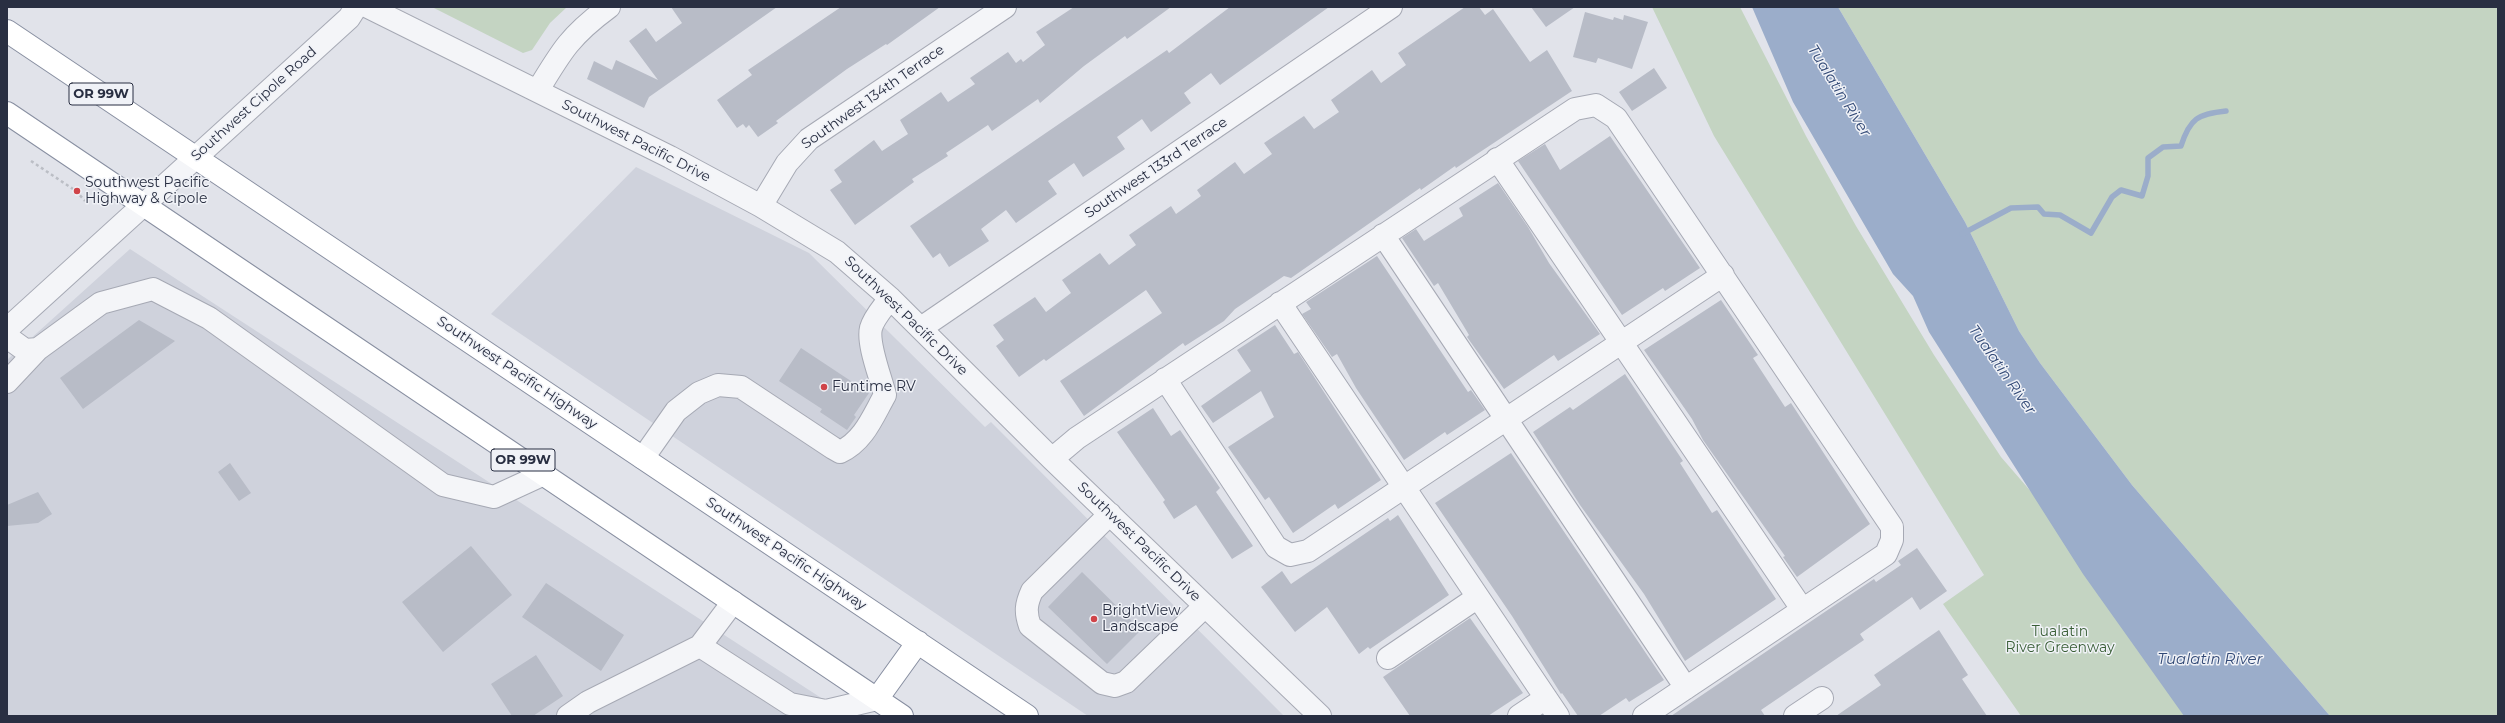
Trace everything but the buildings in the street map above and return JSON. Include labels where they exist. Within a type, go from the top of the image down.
[{"type":"highway","name":"Southwest Pacific Highway","points":[[7,31],[1027,716]]},
{"type":"highway","name":"OR 99W","points":[[7,113],[902,716]]},
{"type":"highway","points":[[877,699],[918,642]]},
{"type":"street","name":"Southwest Cipole Road","points":[[7,329],[349,18],[356,7]]},
{"type":"street","name":"Southwest Pacific Drive","points":[[368,7],[538,90],[761,206],[837,252],[890,298],[1052,459],[1320,716]]},
{"type":"street","points":[[538,90],[572,37],[609,7]]},
{"type":"street","name":"Southwest 134th Terrace","points":[[761,206],[787,163],[809,139],[1005,7]]},
{"type":"street","name":"Southwest 133rd Terrace","points":[[921,328],[1391,7]]},
{"type":"street","points":[[1052,459],[1077,438],[1497,159],[1575,109],[1596,105],[1616,118],[1892,527],[1892,540],[1886,554],[1644,716]]},
{"type":"street","points":[[1497,159],[1802,609]]},
{"type":"street","points":[[1383,235],[1508,418],[1686,688]]},
{"type":"street","points":[[1165,379],[1276,547],[1290,555],[1308,551],[1723,275]]},
{"type":"street","points":[[7,382],[38,349],[101,303],[153,289],[209,318],[443,484],[494,497],[544,474]]},
{"type":"street","points":[[643,458],[676,411],[698,393],[718,385],[741,387],[840,452],[849,448],[860,438],[885,395],[875,359],[871,328],[890,298]]},
{"type":"street","points":[[1280,303],[1558,716]]},
{"type":"street","points":[[7,337],[25,350],[38,349]]},
{"type":"street","points":[[1110,514],[1032,591],[1027,602],[1026,615],[1030,626],[1102,683],[1115,686],[1126,682],[1205,606]]},
{"type":"street","points":[[1388,658],[1478,597]]},
{"type":"street","points":[[568,716],[588,702],[700,646],[733,602]]},
{"type":"street","points":[[700,646],[790,704],[826,711],[877,699]]},
{"type":"street","points":[[1519,716],[1546,698]]},
{"type":"street","points":[[1795,716],[1822,698]]},
{"type":"path","points":[[31,161],[76,191],[85,201]]},
{"type":"shaded area","points":[[636,167],[809,253],[985,427],[991,422],[1284,716],[1088,716],[491,314]]},
{"type":"shaded area","points":[[130,249],[849,716],[7,716],[7,360]]},
{"type":"green space","points":[[432,7],[567,7],[550,23],[532,50],[523,53]]},
{"type":"green space","name":"Tualatin River Greenway","points":[[1652,7],[1740,7],[1806,136],[1856,226],[1934,355],[2001,457],[2059,524],[2199,716],[2021,716],[1943,604],[1984,575],[1714,136]]},
{"type":"green space","points":[[1838,7],[2498,7],[2498,716],[2330,716],[2132,485],[2040,363],[2019,331],[1965,222]]},
{"type":"water","name":"Tualatin River","points":[[1752,7],[1838,7],[1965,222],[2019,331],[2040,363],[2132,485],[2330,716],[2184,716],[2083,574],[1929,332],[1913,296],[1893,274],[1793,102]]},
{"type":"waterway","points":[[1962,234],[2011,208],[2038,207],[2044,214],[2060,215],[2091,233],[2112,197],[2121,190],[2142,196],[2148,176],[2148,158],[2163,147],[2181,146],[2188,129],[2196,119],[2208,114],[2226,111]]},
{"type":"place","name":"Southwest Pacific Highway & Cipole","points":[[77,191]]},
{"type":"place","name":"Funtime RV","points":[[824,387]]},
{"type":"place","name":"BrightView Landscape","points":[[1094,619]]}]
